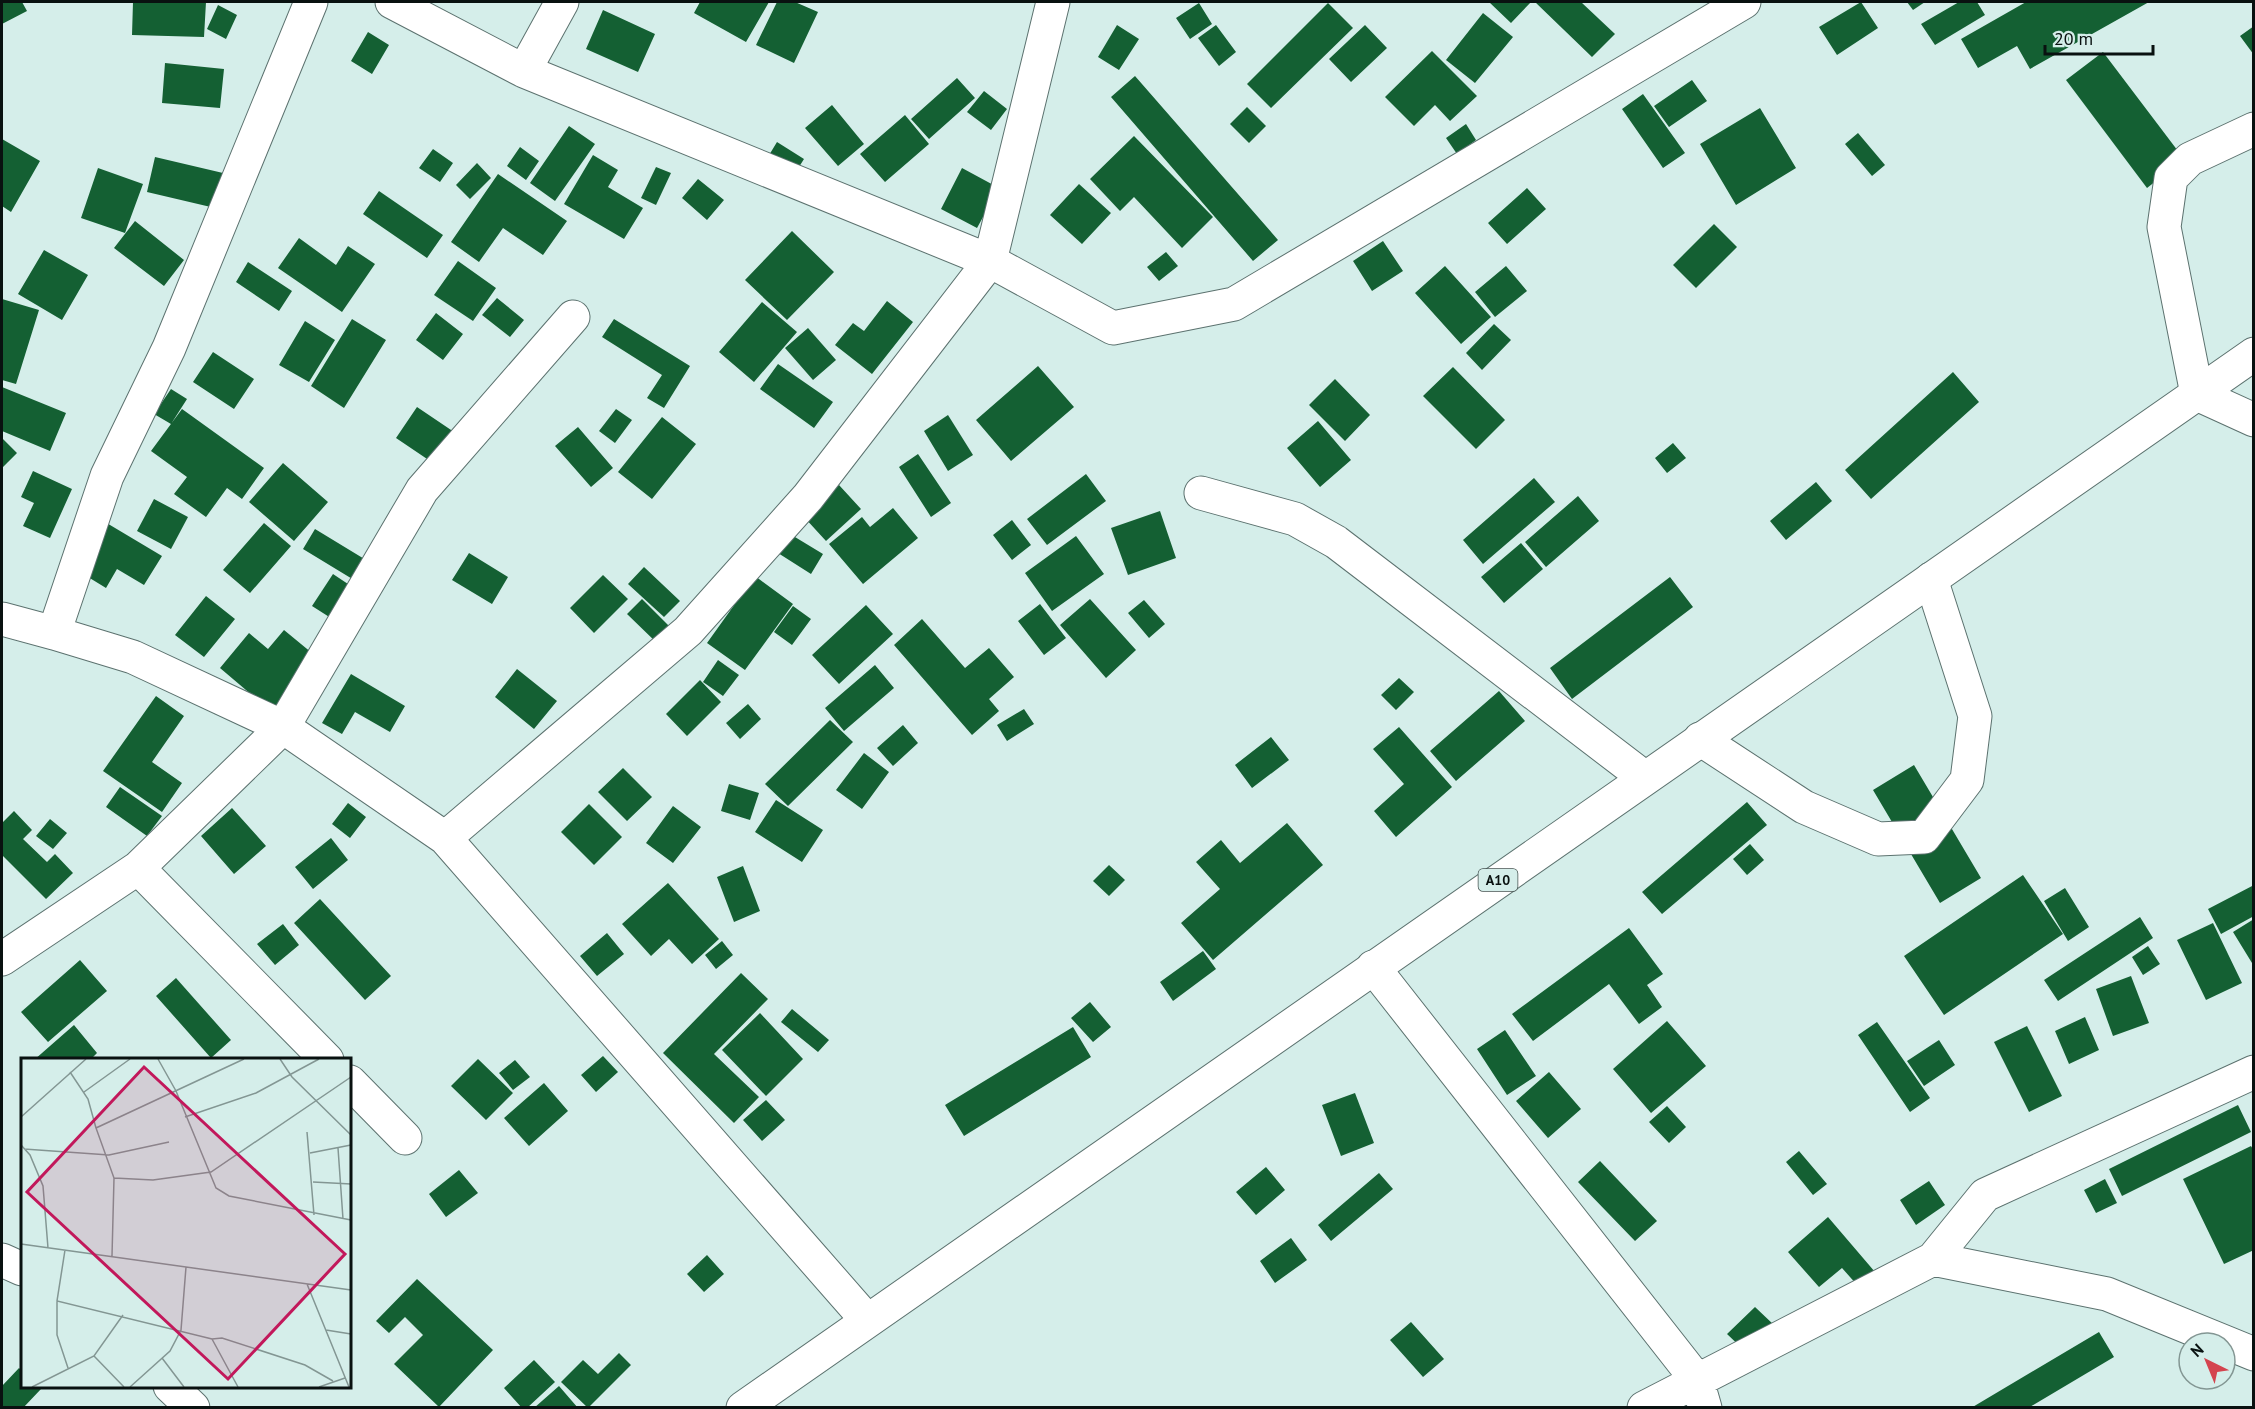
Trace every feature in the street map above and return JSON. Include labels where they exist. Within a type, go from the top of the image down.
[{"type":"main road","points":[[54,633],[107,476],[169,348],[311,2]]},
{"type":"main road","points":[[392,2],[524,71],[850,201],[990,261],[1113,328],[1234,304],[1744,2]]},
{"type":"main road","points":[[524,71],[562,2]]},
{"type":"main road","points":[[445,838],[688,631],[808,496],[990,261],[1053,2]]},
{"type":"main road","points":[[2253,129],[2190,159],[2170,178],[2164,227],[2197,394],[2253,420]]},
{"type":"main road","points":[[2,958],[138,868],[283,727],[422,490],[573,317]]},
{"type":"main road","name":"A10","points":[[743,1407],[866,1319],[2253,354]]},
{"type":"main road","points":[[1201,493],[1295,519],[1336,542],[1645,778]]},
{"type":"main road","points":[[1700,739],[1804,807],[1867,835],[1878,839],[1924,837],[1967,780],[1975,716],[1932,579]]},
{"type":"main road","points":[[2,619],[133,657],[283,727],[445,838],[866,1319]]},
{"type":"main road","points":[[138,868],[326,1058]]},
{"type":"main road","points":[[1373,967],[1701,1394]]},
{"type":"main road","points":[[1644,1407],[1701,1394],[1933,1259],[1985,1195],[2253,1072]]},
{"type":"main road","points":[[351,1083],[405,1138]]},
{"type":"main road","points":[[1933,1259],[2107,1294],[2253,1354]]},
{"type":"main road","points":[[2,1260],[21,1269]]},
{"type":"main road","points":[[172,1388],[193,1407]]},
{"type":"building","points":[[2,2],[22,2],[27,11],[2,24]]},
{"type":"building","points":[[133,2],[206,2],[204,37],[132,35]]},
{"type":"building","points":[[700,2],[769,2],[746,42],[694,13]]},
{"type":"building","points":[[777,2],[795,2],[818,12],[794,63],[756,45]]},
{"type":"building","points":[[1489,2],[1531,2],[1511,23]]},
{"type":"building","points":[[1535,2],[1581,2],[1615,34],[1592,57]]},
{"type":"building","points":[[1861,2],[1878,28],[1837,55],[1819,27]]},
{"type":"building","points":[[1907,2],[1925,2],[1913,10]]},
{"type":"building","points":[[1959,2],[1977,2],[1985,15],[1935,45],[1921,24]]},
{"type":"building","points":[[2026,2],[2149,2],[2030,69],[2017,46],[1978,68],[1961,39]]},
{"type":"building","points":[[1199,3],[1212,24],[1190,39],[1176,18]]},
{"type":"building","points":[[1328,3],[1353,28],[1271,108],[1247,84]]},
{"type":"building","points":[[218,5],[237,15],[226,39],[207,29]]},
{"type":"building","points":[[603,10],[655,34],[638,72],[586,49]]},
{"type":"building","points":[[1483,13],[1513,37],[1475,83],[1446,60]]},
{"type":"building","points":[[1117,25],[1139,39],[1119,70],[1098,57]]},
{"type":"building","points":[[1216,25],[1236,52],[1219,66],[1198,38]]},
{"type":"building","points":[[1365,25],[1387,48],[1351,82],[1329,59]]},
{"type":"building","points":[[2254,26],[2254,55],[2240,36]]},
{"type":"building","points":[[368,32],[389,45],[372,74],[351,61]]},
{"type":"building","points":[[1432,51],[1477,96],[1450,121],[1435,105],[1414,126],[1385,97]]},
{"type":"building","points":[[2103,52],[2184,159],[2147,188],[2066,80]]},
{"type":"building","points":[[165,63],[224,69],[220,108],[162,103]]},
{"type":"building","points":[[1135,76],[1278,240],[1253,261],[1111,97]]},
{"type":"building","points":[[957,78],[975,98],[929,139],[911,119]]},
{"type":"building","points":[[1692,80],[1707,101],[1669,127],[1654,106]]},
{"type":"building","points":[[984,91],[1007,109],[991,130],[967,112]]},
{"type":"building","points":[[1643,94],[1685,153],[1663,168],[1622,109]]},
{"type":"building","points":[[832,105],[864,144],[838,166],[805,128]]},
{"type":"building","points":[[1247,107],[1266,126],[1249,143],[1230,124]]},
{"type":"building","points":[[1760,108],[1796,168],[1736,205],[1700,144]]},
{"type":"building","points":[[905,115],[929,144],[885,182],[860,154]]},
{"type":"building","points":[[1466,124],[1476,140],[1457,154],[1446,138]]},
{"type":"building","points":[[569,126],[595,144],[555,201],[530,183]]},
{"type":"building","points":[[1858,133],[1885,165],[1872,176],[1845,144]]},
{"type":"building","points":[[1134,136],[1213,217],[1182,248],[1134,197],[1120,211],[1090,179]]},
{"type":"building","points":[[2,139],[40,161],[11,212],[2,206]]},
{"type":"building","points":[[777,142],[804,159],[787,186],[760,170]]},
{"type":"building","points":[[520,147],[539,161],[526,180],[507,166]]},
{"type":"building","points":[[433,149],[453,163],[440,182],[419,168]]},
{"type":"building","points":[[593,155],[618,170],[608,187],[643,208],[624,239],[564,204]]},
{"type":"building","points":[[155,157],[223,173],[215,208],[147,192]]},
{"type":"building","points":[[477,163],[491,178],[470,199],[456,185]]},
{"type":"building","points":[[656,167],[671,173],[656,205],[641,198]]},
{"type":"building","points":[[98,168],[143,184],[125,233],[81,218]]},
{"type":"building","points":[[962,168],[999,188],[977,228],[941,209]]},
{"type":"building","points":[[498,174],[567,221],[543,255],[503,228],[479,262],[451,242]]},
{"type":"building","points":[[698,179],[724,200],[707,220],[682,198]]},
{"type":"building","points":[[1079,184],[1111,213],[1082,244],[1050,215]]},
{"type":"building","points":[[1527,188],[1546,209],[1507,244],[1488,223]]},
{"type":"building","points":[[379,191],[443,235],[427,258],[363,214]]},
{"type":"building","points":[[135,221],[184,260],[164,286],[114,248]]},
{"type":"building","points":[[1714,224],[1737,247],[1696,288],[1673,265]]},
{"type":"building","points":[[792,231],[834,272],[787,320],[745,280]]},
{"type":"building","points":[[299,238],[336,265],[348,246],[375,264],[342,312],[278,268]]},
{"type":"building","points":[[1383,241],[1403,271],[1372,291],[1353,261]]},
{"type":"building","points":[[44,250],[88,275],[62,320],[18,294]]},
{"type":"building","points":[[1166,252],[1178,266],[1159,281],[1147,267]]},
{"type":"building","points":[[458,261],[496,288],[473,321],[434,295]]},
{"type":"building","points":[[248,262],[292,291],[279,311],[236,282]]},
{"type":"building","points":[[1445,266],[1491,317],[1461,344],[1415,293]]},
{"type":"building","points":[[1506,266],[1527,291],[1495,317],[1475,292]]},
{"type":"building","points":[[497,298],[524,320],[510,337],[482,315]]},
{"type":"building","points":[[2,299],[39,310],[16,384],[2,380]]},
{"type":"building","points":[[887,301],[913,322],[872,374],[835,345],[853,323],[864,331]]},
{"type":"building","points":[[762,302],[797,332],[754,382],[719,352]]},
{"type":"building","points":[[436,313],[463,334],[443,360],[416,340]]},
{"type":"building","points":[[352,319],[386,340],[344,408],[311,386]]},
{"type":"building","points":[[614,319],[690,366],[664,408],[647,398],[662,375],[602,337]]},
{"type":"building","points":[[305,321],[335,340],[309,382],[279,365]]},
{"type":"building","points":[[1494,324],[1511,340],[1482,370],[1466,353]]},
{"type":"building","points":[[808,328],[836,360],[813,380],[785,348]]},
{"type":"building","points":[[213,352],[254,379],[234,409],[193,382]]},
{"type":"building","points":[[778,364],[833,402],[814,428],[760,389]]},
{"type":"building","points":[[1038,366],[1074,407],[1011,461],[976,420]]},
{"type":"building","points":[[1453,367],[1505,420],[1476,449],[1423,396]]},
{"type":"building","points":[[1953,372],[1979,402],[1871,499],[1845,470]]},
{"type":"building","points":[[1335,379],[1370,415],[1345,441],[1309,405]]},
{"type":"building","points":[[2,387],[66,413],[50,451],[2,431]]},
{"type":"building","points":[[171,389],[187,399],[171,424],[154,414]]},
{"type":"building","points":[[417,407],[457,434],[436,465],[396,438]]},
{"type":"building","points":[[182,409],[264,468],[242,499],[227,488],[206,517],[174,494],[187,477],[151,451]]},
{"type":"building","points":[[616,409],[632,420],[615,443],[599,431]]},
{"type":"building","points":[[948,415],[973,455],[948,471],[924,431]]},
{"type":"building","points":[[662,417],[696,444],[652,499],[618,472]]},
{"type":"building","points":[[1318,421],[1351,460],[1320,487],[1287,448]]},
{"type":"building","points":[[578,427],[613,468],[591,487],[555,446]]},
{"type":"building","points":[[2,438],[17,453],[2,468]]},
{"type":"building","points":[[1673,443],[1686,458],[1667,473],[1655,458]]},
{"type":"building","points":[[918,454],[951,503],[931,517],[899,467]]},
{"type":"building","points":[[283,463],[328,502],[294,541],[249,502]]},
{"type":"building","points":[[33,471],[72,489],[50,538],[23,526],[34,503],[21,497]]},
{"type":"building","points":[[1086,474],[1106,501],[1047,545],[1027,519]]},
{"type":"building","points":[[1534,478],[1555,502],[1483,564],[1463,540]]},
{"type":"building","points":[[1816,482],[1832,501],[1786,540],[1770,521]]},
{"type":"building","points":[[839,485],[861,509],[826,541],[804,517]]},
{"type":"building","points":[[1578,496],[1599,521],[1546,567],[1525,542]]},
{"type":"building","points":[[154,499],[188,517],[171,549],[137,531]]},
{"type":"building","points":[[893,508],[918,538],[863,584],[829,544],[862,517],[870,527]]},
{"type":"building","points":[[1160,511],[1176,558],[1128,575],[1111,528]]},
{"type":"building","points":[[1012,520],[1031,545],[1012,560],[993,535]]},
{"type":"building","points":[[105,522],[162,556],[144,585],[117,569],[106,588],[75,569]]},
{"type":"building","points":[[264,523],[291,546],[250,593],[223,570]]},
{"type":"building","points":[[315,529],[366,560],[354,580],[303,549]]},
{"type":"building","points":[[790,534],[823,554],[811,574],[778,553]]},
{"type":"building","points":[[1076,536],[1104,574],[1052,611],[1025,573]]},
{"type":"building","points":[[1521,543],[1543,569],[1504,603],[1481,577]]},
{"type":"building","points":[[469,553],[508,577],[492,604],[452,580]]},
{"type":"building","points":[[644,567],[680,601],[664,617],[628,584]]},
{"type":"building","points":[[333,574],[354,588],[334,620],[312,606]]},
{"type":"building","points":[[603,575],[628,599],[594,633],[570,608]]},
{"type":"building","points":[[755,576],[793,604],[745,670],[707,643]]},
{"type":"building","points":[[1670,577],[1693,607],[1572,699],[1550,668]]},
{"type":"building","points":[[206,596],[235,619],[204,657],[175,635]]},
{"type":"building","points":[[642,599],[674,631],[659,645],[627,614]]},
{"type":"building","points":[[1090,599],[1136,650],[1106,678],[1060,625]]},
{"type":"building","points":[[1144,600],[1165,624],[1149,638],[1128,613]]},
{"type":"building","points":[[1040,604],[1066,638],[1044,655],[1018,621]]},
{"type":"building","points":[[866,605],[893,634],[839,684],[812,655]]},
{"type":"building","points":[[793,606],[811,619],[792,645],[774,632]]},
{"type":"building","points":[[922,619],[965,668],[989,648],[1014,677],[989,699],[999,711],[972,735],[894,645]]},
{"type":"building","points":[[284,630],[318,658],[272,712],[220,668],[249,633],[268,649]]},
{"type":"building","points":[[718,660],[739,675],[723,696],[703,682]]},
{"type":"building","points":[[875,665],[894,688],[844,731],[825,708]]},
{"type":"building","points":[[517,669],[557,701],[534,729],[495,697]]},
{"type":"building","points":[[351,674],[405,706],[390,732],[355,712],[342,734],[322,723]]},
{"type":"building","points":[[1399,678],[1414,692],[1396,710],[1381,695]]},
{"type":"building","points":[[700,680],[721,702],[687,736],[666,714]]},
{"type":"building","points":[[1499,691],[1525,721],[1456,781],[1430,751]]},
{"type":"building","points":[[156,696],[184,716],[152,762],[182,783],[162,812],[103,771]]},
{"type":"building","points":[[748,704],[761,719],[740,739],[726,723]]},
{"type":"building","points":[[1024,709],[1034,724],[1007,741],[997,725]]},
{"type":"building","points":[[830,720],[853,742],[788,806],[765,784]]},
{"type":"building","points":[[903,725],[918,743],[893,766],[877,748]]},
{"type":"building","points":[[1399,727],[1452,787],[1396,837],[1374,811],[1404,784],[1373,749]]},
{"type":"building","points":[[1271,737],[1289,760],[1252,788],[1235,765]]},
{"type":"building","points":[[864,753],[889,772],[862,809],[836,790]]},
{"type":"building","points":[[1914,765],[1981,878],[1940,903],[1873,790]]},
{"type":"building","points":[[623,768],[652,797],[627,821],[598,792]]},
{"type":"building","points":[[729,784],[759,793],[750,820],[721,811]]},
{"type":"building","points":[[120,787],[162,816],[147,836],[106,807]]},
{"type":"building","points":[[776,800],[823,830],[802,862],[755,832]]},
{"type":"building","points":[[1747,802],[1767,825],[1662,914],[1642,892]]},
{"type":"building","points":[[348,803],[366,817],[350,838],[332,824]]},
{"type":"building","points":[[589,804],[622,837],[594,865],[561,832]]},
{"type":"building","points":[[673,806],[701,827],[673,863],[646,843]]},
{"type":"building","points":[[232,808],[266,846],[234,874],[201,836]]},
{"type":"building","points":[[14,811],[32,830],[23,839],[47,862],[55,854],[73,873],[46,899],[2,855],[2,823]]},
{"type":"building","points":[[50,819],[67,833],[53,849],[36,836]]},
{"type":"building","points":[[1287,823],[1323,865],[1213,960],[1181,923],[1220,889],[1196,862],[1221,840],[1240,863]]},
{"type":"building","points":[[331,838],[348,860],[313,889],[295,867]]},
{"type":"building","points":[[1750,844],[1764,860],[1747,875],[1733,859]]},
{"type":"building","points":[[1109,865],[1125,880],[1109,896],[1093,881]]},
{"type":"building","points":[[743,866],[760,911],[734,922],[717,877]]},
{"type":"building","points":[[2023,875],[2063,934],[1944,1015],[1904,956]]},
{"type":"building","points":[[668,883],[719,939],[692,964],[669,939],[651,956],[622,924]]},
{"type":"building","points":[[2254,885],[2254,916],[2221,934],[2208,909]]},
{"type":"building","points":[[2065,888],[2089,927],[2068,941],[2044,901]]},
{"type":"building","points":[[320,899],[391,976],[365,1000],[294,923]]},
{"type":"building","points":[[2140,917],[2153,938],[2058,1001],[2044,980]]},
{"type":"building","points":[[2254,919],[2254,962],[2252,963],[2233,932]]},
{"type":"building","points":[[2213,923],[2242,983],[2206,1000],[2177,940]]},
{"type":"building","points":[[283,924],[299,945],[275,965],[257,944]]},
{"type":"building","points":[[1629,928],[1663,974],[1647,985],[1662,1007],[1639,1024],[1609,984],[1533,1041],[1512,1014]]},
{"type":"building","points":[[607,933],[624,954],[597,976],[580,956]]},
{"type":"building","points":[[722,941],[733,955],[716,969],[705,955]]},
{"type":"building","points":[[2148,946],[2160,964],[2143,975],[2132,957]]},
{"type":"building","points":[[1203,951],[1216,969],[1173,1001],[1160,982]]},
{"type":"building","points":[[80,960],[107,991],[48,1042],[21,1012]]},
{"type":"building","points":[[741,973],[768,999],[714,1054],[759,1097],[734,1123],[663,1053]]},
{"type":"building","points":[[2131,976],[2149,1023],[2113,1036],[2096,989]]},
{"type":"building","points":[[176,978],[231,1040],[211,1058],[156,996]]},
{"type":"building","points":[[1090,1002],[1111,1027],[1093,1042],[1071,1018]]},
{"type":"building","points":[[792,1009],[829,1040],[818,1052],[781,1022]]},
{"type":"building","points":[[760,1013],[803,1059],[766,1096],[722,1050]]},
{"type":"building","points":[[2085,1017],[2099,1050],[2069,1064],[2055,1031]]},
{"type":"building","points":[[1667,1021],[1706,1066],[1651,1113],[1613,1069]]},
{"type":"building","points":[[1877,1022],[1930,1098],[1910,1112],[1858,1035]]},
{"type":"building","points":[[74,1025],[97,1053],[92,1058],[36,1058]]},
{"type":"building","points":[[2027,1026],[2062,1096],[2029,1112],[1994,1042]]},
{"type":"building","points":[[1073,1027],[1091,1057],[964,1136],[945,1105]]},
{"type":"building","points":[[1505,1030],[1536,1076],[1507,1095],[1477,1049]]},
{"type":"building","points":[[1939,1040],[1955,1065],[1924,1086],[1907,1061]]},
{"type":"building","points":[[603,1056],[618,1072],[596,1092],[581,1075]]},
{"type":"building","points":[[478,1059],[513,1093],[486,1120],[451,1086]]},
{"type":"building","points":[[515,1060],[530,1077],[513,1090],[499,1073]]},
{"type":"building","points":[[1549,1072],[1581,1109],[1548,1138],[1516,1101]]},
{"type":"building","points":[[544,1083],[568,1111],[529,1146],[504,1118]]},
{"type":"building","points":[[1355,1093],[1374,1143],[1341,1156],[1322,1105]]},
{"type":"building","points":[[766,1100],[785,1120],[762,1141],[743,1120]]},
{"type":"building","points":[[2238,1105],[2251,1132],[2122,1196],[2109,1169]]},
{"type":"building","points":[[1667,1106],[1686,1127],[1669,1143],[1649,1122]]},
{"type":"building","points":[[2251,1146],[2254,1151],[2254,1250],[2224,1264],[2183,1179]]},
{"type":"building","points":[[1799,1151],[1827,1184],[1813,1195],[1786,1162]]},
{"type":"building","points":[[1600,1161],[1657,1221],[1635,1241],[1578,1182]]},
{"type":"building","points":[[1266,1167],[1285,1190],[1256,1215],[1236,1192]]},
{"type":"building","points":[[459,1170],[478,1193],[446,1217],[429,1194]]},
{"type":"building","points":[[1379,1173],[1393,1189],[1331,1241],[1318,1225]]},
{"type":"building","points":[[2105,1179],[2117,1203],[2096,1213],[2084,1190]]},
{"type":"building","points":[[1929,1181],[1945,1205],[1916,1225],[1900,1200]]},
{"type":"building","points":[[1828,1217],[1875,1272],[1858,1286],[1842,1268],[1819,1287],[1788,1252]]},
{"type":"building","points":[[1291,1238],[1307,1260],[1275,1283],[1260,1261]]},
{"type":"building","points":[[707,1255],[724,1274],[704,1292],[687,1274]]},
{"type":"building","points":[[417,1279],[493,1350],[439,1407],[394,1364],[423,1335],[405,1317],[389,1333],[376,1321]]},
{"type":"building","points":[[1755,1307],[1774,1325],[1747,1353],[1727,1334]]},
{"type":"building","points":[[1411,1322],[1444,1359],[1423,1377],[1390,1340]]},
{"type":"building","points":[[2099,1332],[2114,1357],[2028,1408],[1971,1408]]},
{"type":"building","points":[[619,1353],[631,1365],[588,1408],[561,1382],[583,1360],[598,1374]]},
{"type":"building","points":[[534,1360],[555,1382],[527,1408],[522,1408],[504,1388]]},
{"type":"building","points":[[19,1368],[21,1388],[41,1389],[23,1408],[2,1408],[2,1386]]},
{"type":"building","points":[[559,1386],[578,1408],[534,1408]]}]
